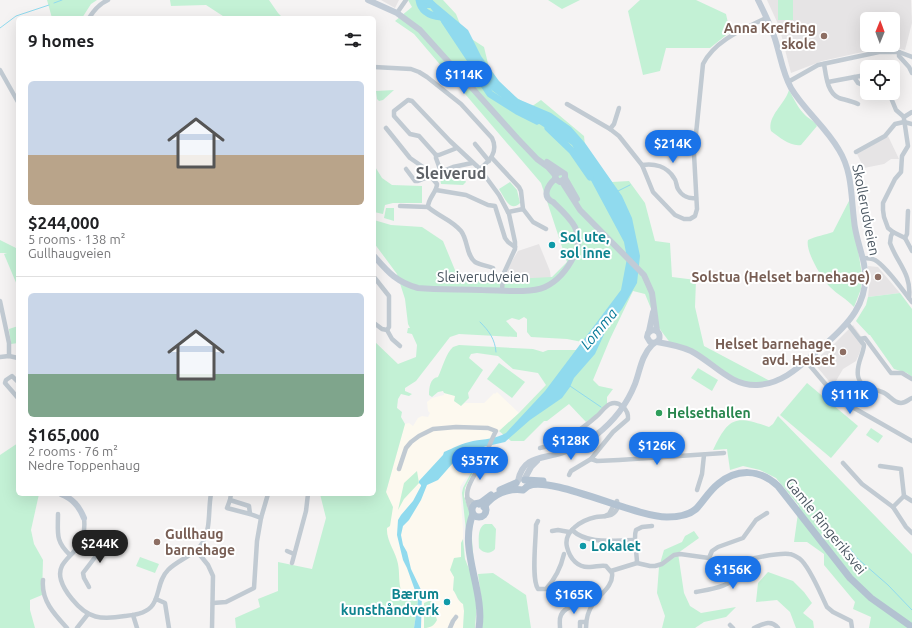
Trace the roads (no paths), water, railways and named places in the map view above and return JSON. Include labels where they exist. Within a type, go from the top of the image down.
[{"type":"main road","name":"Gamle Ringeriksvei","points":[[521,483],[555,486],[616,504],[668,514],[684,512],[698,506],[717,484],[731,476],[746,472],[757,473],[775,482],[784,492],[855,583],[871,598],[912,626]]},
{"type":"main road","points":[[479,628],[480,607],[468,543],[468,530],[473,513],[472,509],[480,505],[494,493],[521,483]]},
{"type":"main road","points":[[469,549],[472,528],[475,522],[485,512],[480,505]]},
{"type":"main road","points":[[473,513],[477,517],[482,516]]},
{"type":"street","points":[[90,16],[93,11],[108,0]]},
{"type":"street","points":[[368,0],[397,13],[413,24],[426,36],[517,138],[537,159],[560,178],[580,210],[637,266],[644,275],[650,287],[659,339],[643,357],[634,386],[622,406],[606,426],[589,439],[569,450],[544,457],[531,466],[521,483]]},
{"type":"street","points":[[397,13],[406,0]]},
{"type":"street","name":"Skollerudveien","points":[[655,342],[671,344],[697,355],[731,379],[748,384],[759,385],[777,382],[789,375],[806,361],[833,338],[847,323],[857,309],[864,288],[865,274],[863,258],[856,232],[849,172],[844,158],[834,141],[802,104],[788,82],[774,37],[758,0]]},
{"type":"street","points":[[567,104],[610,129],[627,146],[642,166],[653,192],[675,215],[684,219],[690,219],[695,216],[697,209],[694,154],[703,64],[710,52],[727,39],[766,18]]},
{"type":"street","points":[[788,82],[810,68],[879,52]]},
{"type":"street","points":[[899,52],[912,57]]},
{"type":"street","points":[[899,52],[899,56],[909,66],[912,73]]},
{"type":"street","points":[[824,64],[830,90],[835,96],[858,104]]},
{"type":"street","points":[[376,68],[411,69],[419,72],[437,84],[461,104],[492,138],[495,148],[490,159],[480,170]]},
{"type":"street","points":[[0,70],[16,98]]},
{"type":"street","points":[[854,77],[860,84]]},
{"type":"street","points":[[828,82],[860,77]]},
{"type":"street","points":[[441,172],[436,155],[419,136],[410,134],[394,116],[396,108],[408,100],[412,101],[480,170],[499,195],[508,212],[514,234],[515,247],[503,275],[502,290]]},
{"type":"street","points":[[892,100],[896,110],[904,117],[908,146],[902,156],[901,172],[895,179],[883,203],[884,218],[885,223],[893,232],[905,238],[912,251]]},
{"type":"street","points":[[610,129],[614,124],[619,108]]},
{"type":"street","points":[[904,117],[912,112]]},
{"type":"street","points":[[904,122],[912,124]]},
{"type":"street","name":"Skollerudveien","points":[[856,152],[885,136],[895,124],[904,122]]},
{"type":"street","points":[[386,128],[410,158],[423,167],[437,184],[436,190],[429,200],[428,207]]},
{"type":"street","points":[[475,144],[519,187],[523,209],[533,222],[546,230]]},
{"type":"street","points":[[436,155],[457,148]]},
{"type":"street","points":[[406,169],[415,181],[472,163]]},
{"type":"street","points":[[642,166],[649,164],[658,165],[669,171],[675,179],[678,189],[685,196],[691,199],[696,198]]},
{"type":"street","name":"Sleiverudveien","points":[[376,258],[390,274],[398,280],[411,286],[426,289],[531,290],[544,287],[558,278],[572,260],[578,246],[577,232],[572,222],[548,198],[546,191],[550,184],[560,178]]},
{"type":"street","points":[[436,190],[466,195],[488,205],[496,206],[505,238],[515,247]]},
{"type":"street","points":[[400,206],[428,207],[462,231],[474,261],[493,268]]},
{"type":"street","points":[[508,212],[523,209]]},
{"type":"street","points":[[905,238],[908,211]]},
{"type":"street","points":[[893,232],[890,243],[909,280],[910,300]]},
{"type":"street","points":[[863,258],[872,258],[876,260],[910,300]]},
{"type":"street","points":[[376,279],[389,296],[389,325],[387,330],[392,340],[400,346]]},
{"type":"street","points":[[0,301],[8,335],[9,356]]},
{"type":"street","points":[[629,394],[636,367],[648,334],[654,304]]},
{"type":"street","points":[[847,323],[864,345],[859,361],[858,373],[858,377],[862,382],[870,389],[883,392],[898,403],[912,398]]},
{"type":"street","points":[[376,324],[382,329],[387,330]]},
{"type":"street","points":[[648,334],[653,330],[658,333]]},
{"type":"street","name":"Skollerudveien","points":[[658,333],[671,344]]},
{"type":"street","points":[[648,334],[650,342],[655,342]]},
{"type":"street","points":[[860,340],[865,338],[891,373],[902,373],[912,379]]},
{"type":"street","points":[[0,357],[9,356],[16,358]]},
{"type":"street","points":[[806,361],[828,387],[847,404],[912,440]]},
{"type":"street","points":[[16,380],[12,376],[6,380],[5,384],[16,396]]},
{"type":"street","points":[[540,448],[549,446],[568,437],[597,416],[608,405],[616,403],[622,406],[629,415],[628,419],[612,432],[591,459],[571,470],[569,475]]},
{"type":"street","points":[[399,469],[406,448],[411,442],[433,429],[456,427],[488,428],[495,433],[466,493],[468,505],[473,513]]},
{"type":"street","points":[[591,459],[597,461],[724,453]]},
{"type":"street","points":[[696,490],[702,474],[704,455]]},
{"type":"street","points":[[843,463],[862,484],[893,507],[906,527],[912,533]]},
{"type":"street","points":[[880,466],[901,469],[904,496]]},
{"type":"street","points":[[65,496],[71,499],[78,506],[84,518],[84,528],[83,536],[79,544],[62,565],[60,574],[61,581],[64,588],[76,604],[88,614],[104,618],[133,615],[147,610],[154,603],[161,580],[166,571],[196,550],[202,543],[207,532],[211,496]]},
{"type":"street","points":[[231,496],[227,508],[261,518]]},
{"type":"street","points":[[213,603],[226,602],[254,588],[256,551],[261,518],[267,496]]},
{"type":"street","points":[[292,563],[306,511],[308,496]]},
{"type":"street","points":[[893,507],[904,496]]},
{"type":"street","points":[[904,496],[912,501]]},
{"type":"street","points":[[467,498],[480,505]]},
{"type":"street","points":[[230,500],[249,506],[250,514]]},
{"type":"street","points":[[586,628],[588,612],[592,604],[606,590],[613,576],[611,571],[606,566],[584,567],[577,564],[567,547],[566,541],[570,531],[589,519],[606,516],[616,504]]},
{"type":"street","points":[[709,558],[714,549],[743,538],[756,520],[767,513]]},
{"type":"street","points":[[58,514],[58,538],[61,546],[70,555]]},
{"type":"street","points":[[538,521],[536,525],[534,565],[536,585],[538,589],[546,590],[560,567],[564,554]]},
{"type":"street","points":[[637,563],[635,534],[638,528],[652,526]]},
{"type":"street","points":[[552,531],[570,531],[588,539],[635,540]]},
{"type":"street","points":[[89,587],[84,578],[84,573],[99,552],[104,542]]},
{"type":"street","points":[[196,550],[208,565],[212,573],[212,628]]},
{"type":"street","points":[[287,551],[294,554]]},
{"type":"street","points":[[611,571],[637,563],[655,566],[662,564],[680,554],[709,558],[718,565],[782,554],[794,555],[806,565],[827,607],[833,612],[851,621],[852,628]]},
{"type":"street","points":[[696,592],[722,587],[732,581],[741,572],[741,562]]},
{"type":"street","points":[[43,580],[42,587],[49,607],[67,628]]},
{"type":"street","points":[[156,599],[165,604],[169,628]]},
{"type":"street","points":[[560,628],[560,618],[562,613],[581,603],[592,604]]},
{"type":"street","points":[[77,628],[88,614]]},
{"type":"street","points":[[133,615],[137,628]]},
{"type":"street","points":[[450,628],[456,617]]},
{"type":"street","points":[[580,628],[580,622],[586,622]]},
{"type":"street","points":[[754,628],[764,623],[774,624],[778,628]]},
{"type":"water","points":[[418,0],[432,0],[468,30],[481,56],[499,81],[518,99],[551,113],[571,127],[585,143],[622,196],[632,218],[640,256],[637,283],[622,309],[607,328],[595,354],[574,378],[570,387],[562,398],[530,420],[505,442],[479,448],[465,455],[457,462],[453,463],[438,480],[427,485],[421,500],[409,520],[403,526],[401,535],[411,569],[422,592],[421,628],[414,628],[418,601],[403,560],[397,535],[398,520],[413,501],[421,486],[419,481],[443,455],[444,452],[466,443],[494,438],[506,433],[545,391],[621,290],[627,258],[624,242],[572,145],[519,111],[489,88],[475,73],[441,22],[438,8],[425,8]]},
{"type":"waterway","points":[[54,3],[62,0]]},
{"type":"waterway","name":"Lomma","points":[[419,0],[422,8],[427,13],[433,16],[441,17]]},
{"type":"waterway","name":"Lomma","points":[[427,0],[445,20]]},
{"type":"waterway","points":[[0,28],[16,16],[49,5]]},
{"type":"waterway","name":"Lomma","points":[[472,67],[490,94],[517,111],[537,121]]},
{"type":"waterway","name":"Lomma","points":[[548,128],[572,151],[590,177]]},
{"type":"waterway","points":[[618,191],[630,185]]},
{"type":"waterway","points":[[480,322],[491,336],[496,352]]},
{"type":"waterway","points":[[570,386],[601,407]]},
{"type":"waterway","points":[[846,543],[857,558],[888,585],[912,610]]},
{"type":"place","name":"Anna Krefting skole","points":[[824,36]]},
{"type":"place","name":"Sol ute, sol inne","points":[[552,245]]},
{"type":"place","name":"Solstua (Helset barnehage)","points":[[878,277]]},
{"type":"place","name":"Helset barnehage, avd. Helset","points":[[843,352]]},
{"type":"place","name":"Helsethallen","points":[[659,413]]},
{"type":"place","name":"Gullhaug barnehage","points":[[157,542]]},
{"type":"place","name":"Lokalet","points":[[583,546]]},
{"type":"place","name":"Bærum kunsthåndverk","points":[[447,602]]},
{"type":"district","name":"Sleiverud","points":[[451,173]]}]
